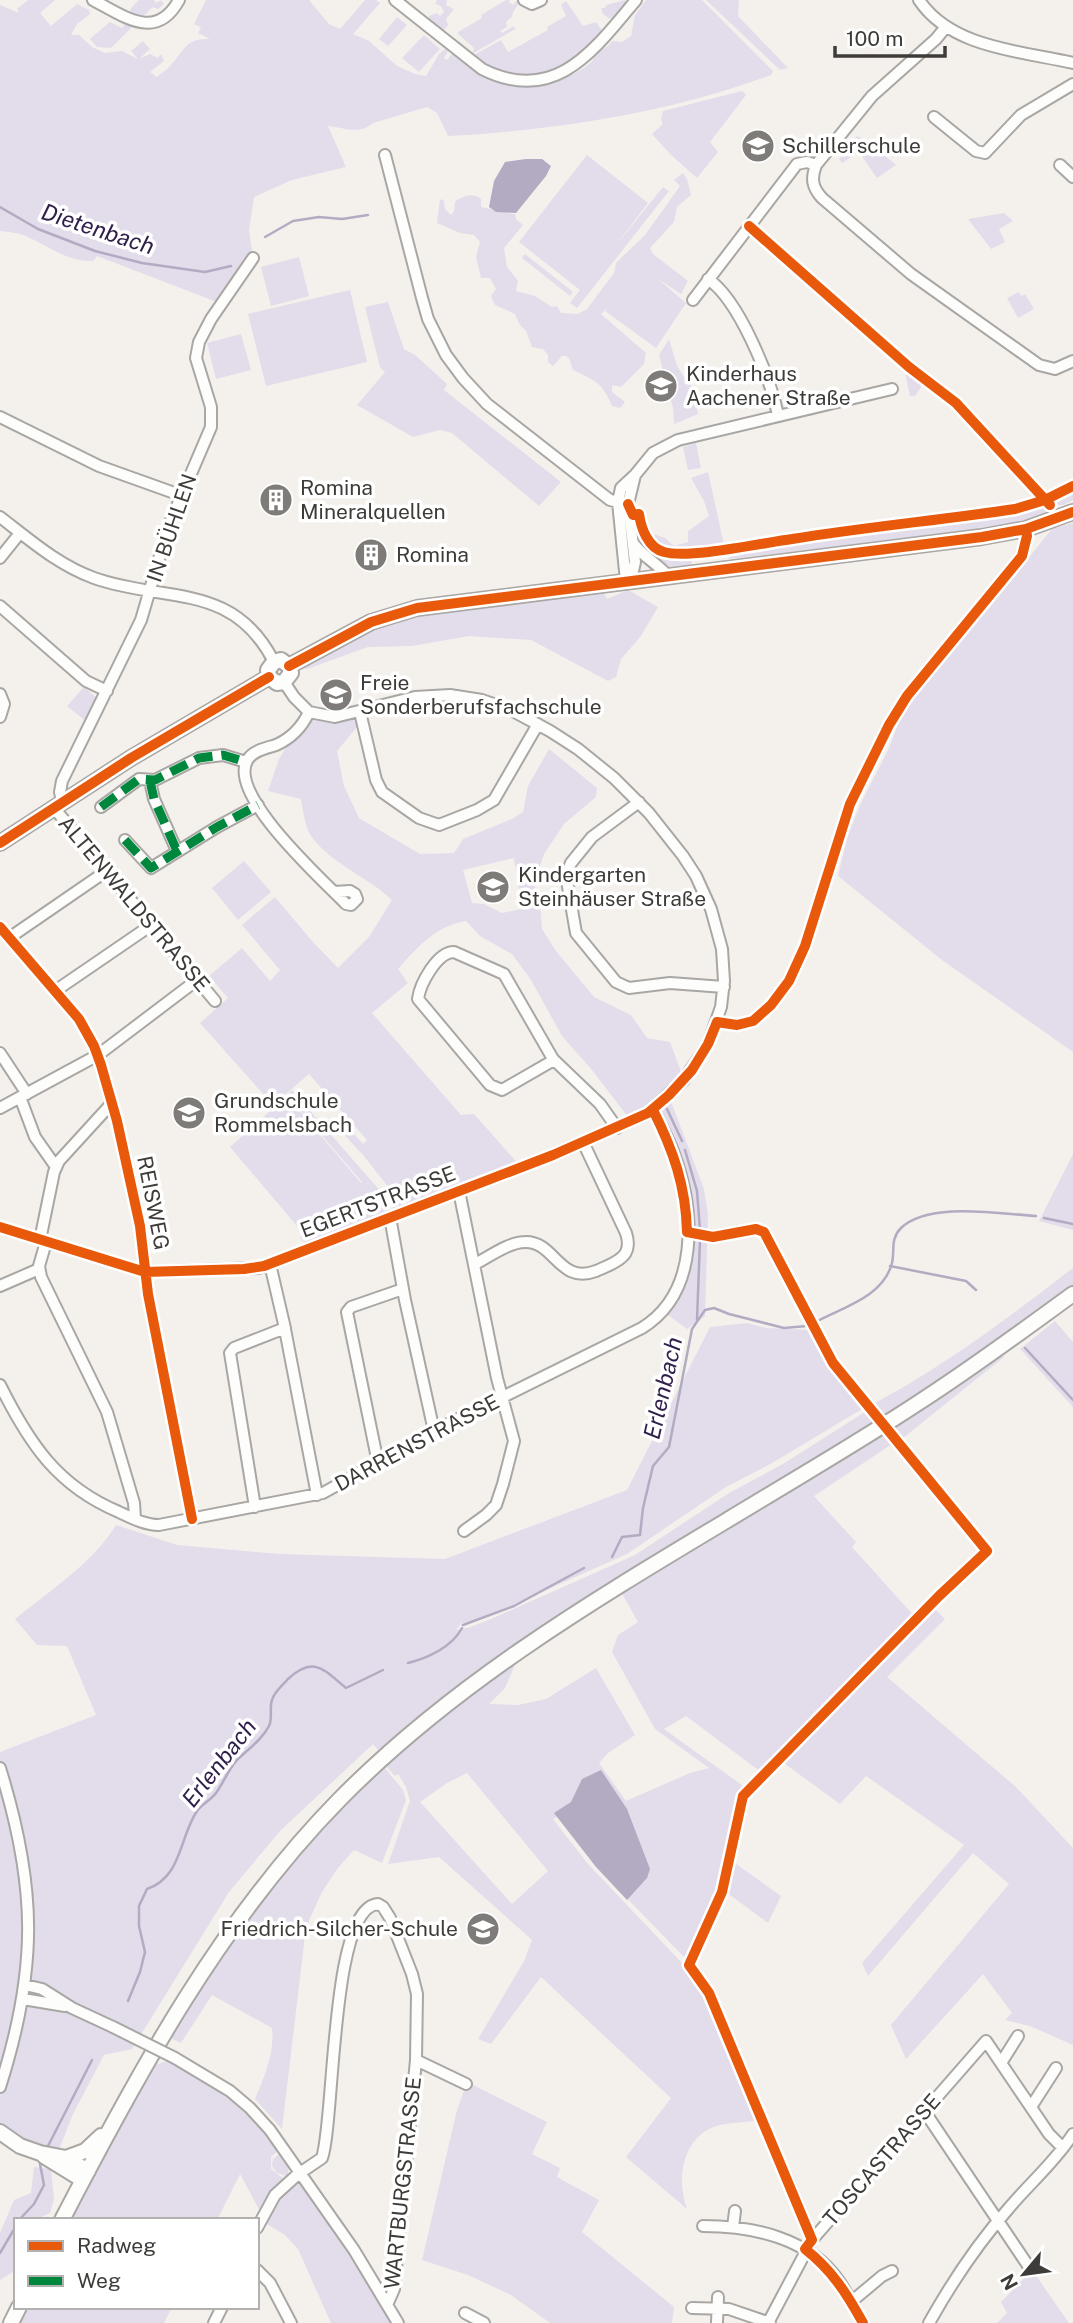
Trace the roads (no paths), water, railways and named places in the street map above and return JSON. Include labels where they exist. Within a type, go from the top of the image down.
[{"type":"main road","points":[[289,666],[363,626],[408,610],[1021,530],[1073,512]]},
{"type":"main road","points":[[281,660],[289,666],[290,677],[284,682],[274,682],[269,677],[268,670],[274,662],[281,660]]},
{"type":"main road","points":[[0,843],[165,737],[269,677]]},
{"type":"main road","points":[[63,2218],[114,2122],[185,1999],[248,1906],[331,1808],[421,1724],[497,1665],[566,1618],[920,1402],[1073,1294]]},
{"type":"main road","points":[[62,2162],[85,2151],[114,2122]]},
{"type":"main road","points":[[5,2142],[62,2162],[85,2175]]},
{"type":"street","points":[[93,0],[131,20],[146,23],[164,19],[174,10],[179,0]]},
{"type":"street","points":[[395,0],[482,69],[508,78],[527,80],[555,75],[581,61],[636,0]]},
{"type":"street","points":[[524,0],[532,4],[541,0]]},
{"type":"street","points":[[919,0],[930,15],[956,35],[1073,63]]},
{"type":"street","points":[[945,28],[872,96],[814,169],[813,187],[911,274],[1039,365],[1055,369],[1073,361]]},
{"type":"street","points":[[934,117],[976,151],[985,153],[1021,115],[1073,84]]},
{"type":"street","points":[[385,155],[428,319],[455,368],[487,404],[610,500],[623,503]]},
{"type":"street","points":[[1060,164],[1073,177]]},
{"type":"street","points":[[693,300],[713,282],[793,170],[814,169]]},
{"type":"street","name":"IN BÜHLEN","points":[[58,805],[62,782],[141,620],[163,541],[212,421],[211,407],[196,358],[199,342],[211,319],[253,258]]},
{"type":"street","points":[[713,282],[756,348],[778,415]]},
{"type":"street","points":[[629,580],[623,503],[635,475],[653,453],[668,444],[698,433],[892,389]]},
{"type":"street","points":[[0,416],[99,466],[180,495]]},
{"type":"street","points":[[623,503],[635,562],[629,580]]},
{"type":"street","points":[[0,517],[53,558],[75,570],[102,580],[204,600],[225,608],[253,631],[274,662]]},
{"type":"street","points":[[717,1022],[737,1026],[753,1021],[771,1005],[789,981],[805,946],[850,804],[884,734],[907,696],[1022,556],[1021,530]]},
{"type":"street","points":[[0,558],[20,533]]},
{"type":"street","points":[[633,544],[668,576]]},
{"type":"street","points":[[0,606],[86,681],[107,691]]},
{"type":"street","points":[[284,682],[309,712],[291,736],[255,752],[246,762],[246,778],[258,805],[275,829],[334,892]]},
{"type":"street","points":[[0,694],[4,707],[0,717]]},
{"type":"street","name":"EGERTSTRASSE","points":[[0,1227],[145,1272],[244,1269],[270,1264],[583,1142],[653,1110],[692,1070],[708,1044],[717,1022],[724,987],[722,948],[704,892],[683,856],[639,803],[595,762],[538,724],[511,710],[488,702],[450,695],[408,698],[335,717],[309,712]]},
{"type":"street","points":[[360,712],[376,780],[382,792],[419,818],[439,825],[494,800],[538,724]]},
{"type":"street","points":[[100,807],[134,782],[150,780],[204,757],[223,755],[246,762]]},
{"type":"street","points":[[150,780],[154,799],[177,851]]},
{"type":"street","points":[[639,803],[592,838],[569,867],[566,886],[576,933],[616,982],[625,987],[670,982],[724,987]]},
{"type":"street","name":"ALTENWALDSTRASSE","points":[[58,805],[105,872],[215,1001]]},
{"type":"street","points":[[125,840],[151,868],[258,805]]},
{"type":"street","points":[[3,931],[105,872]]},
{"type":"street","points":[[55,991],[150,926]]},
{"type":"street","name":"REISWEG","points":[[3,931],[79,1019],[98,1055],[112,1103],[140,1226],[145,1272],[192,1519]]},
{"type":"street","points":[[554,1060],[502,1090],[494,1088],[418,999],[424,982],[446,953],[454,952],[495,969],[507,977],[554,1060],[600,1104],[617,1128]]},
{"type":"street","points":[[0,1108],[98,1055],[197,980]]},
{"type":"street","points":[[0,1053],[23,1096],[35,1137],[56,1167]]},
{"type":"street","points":[[112,1103],[56,1167],[39,1269],[107,1412],[134,1503],[135,1519]]},
{"type":"street","name":"DARRENSTRASSE","points":[[0,1385],[26,1435],[50,1465],[87,1496],[155,1526],[317,1494],[434,1431],[642,1328],[664,1312],[684,1276],[687,1221],[684,1193],[673,1152],[653,1110]]},
{"type":"street","points":[[475,1264],[525,1241],[539,1245],[566,1269],[579,1274],[601,1269],[624,1255],[628,1245],[626,1233],[583,1142]]},
{"type":"street","points":[[459,1191],[502,1398],[514,1441],[498,1500],[491,1510],[464,1531]]},
{"type":"street","points":[[390,1217],[434,1431]]},
{"type":"street","points":[[270,1264],[317,1494]]},
{"type":"street","points":[[0,1286],[39,1269]]},
{"type":"street","points":[[378,1463],[347,1312],[351,1307],[403,1289]]},
{"type":"street","points":[[255,1507],[230,1353],[234,1348],[285,1328]]},
{"type":"street","points":[[0,1768],[21,1841],[29,1939],[23,1999],[0,2087]]},
{"type":"street","name":"WARTBURGSTRASSE","points":[[300,2172],[317,2162],[324,2151],[335,2039],[348,1948],[366,1909],[372,1904],[378,1904],[390,1918],[415,1982],[418,2009],[416,2060],[394,2289],[387,2305]]},
{"type":"street","points":[[25,1985],[42,1989],[72,2008],[175,2057],[220,2085],[250,2108],[280,2142],[354,2250],[398,2323]]},
{"type":"street","points":[[23,1999],[72,2008]]},
{"type":"street","points":[[1018,2036],[1000,2063],[1049,2134],[1063,2148]]},
{"type":"street","name":"TOSCASTRASSE","points":[[769,2323],[809,2244],[986,2041],[1000,2063]]},
{"type":"street","name":"WARTBURGSTRASSE","points":[[416,2060],[466,2084]]},
{"type":"street","points":[[1031,2107],[1056,2068]]},
{"type":"street","points":[[925,2112],[1031,2270]]},
{"type":"street","points":[[929,2323],[955,2278],[998,2220],[1073,2134]]},
{"type":"street","points":[[259,2224],[271,2199],[300,2172]]},
{"type":"street","points":[[785,2174],[809,2244],[834,2274],[863,2323]]},
{"type":"street","points":[[733,2227],[735,2211]]},
{"type":"street","points":[[704,2226],[733,2227],[809,2244]]},
{"type":"street","points":[[851,2302],[892,2271]]},
{"type":"street","points":[[259,2272],[270,2283],[291,2323]]},
{"type":"street","points":[[692,2308],[718,2302],[769,2323]]},
{"type":"street","points":[[717,2323],[718,2302]]},
{"type":"street","points":[[465,2313],[484,2323]]},
{"type":"waterway","name":"Dietenbach","points":[[0,207],[38,229],[95,251],[142,263],[205,272],[231,266]]},
{"type":"waterway","points":[[265,237],[293,221],[368,215]]},
{"type":"waterway","points":[[667,1109],[682,1141]]},
{"type":"waterway","points":[[685,1150],[697,1191],[700,1230]]},
{"type":"waterway","name":"Erlenbach","points":[[814,1323],[859,1300],[880,1285],[892,1263],[895,1236],[913,1220],[929,1214],[966,1211],[1036,1216]]},
{"type":"waterway","name":"Erlenbach","points":[[1044,1218],[1073,1224]]},
{"type":"waterway","points":[[697,1320],[700,1240]]},
{"type":"waterway","points":[[890,1266],[966,1281],[976,1290]]},
{"type":"waterway","name":"Erlenbach","points":[[612,1557],[622,1537],[640,1535],[653,1466],[669,1447],[692,1329],[705,1310],[714,1308],[784,1328],[807,1326]]},
{"type":"waterway","points":[[1025,1348],[1073,1400]]},
{"type":"waterway","name":"Erlenbach","points":[[463,1625],[514,1606],[584,1568]]},
{"type":"waterway","name":"Erlenbach","points":[[408,1663],[439,1651],[452,1641],[462,1628]]},
{"type":"waterway","name":"Erlenbach","points":[[128,2001],[145,1952],[139,1926],[139,1906],[147,1889],[167,1876],[197,1811],[216,1793],[236,1761],[266,1731],[270,1723],[271,1703],[277,1691],[288,1679],[305,1668],[325,1671],[346,1688],[383,1670]]},
{"type":"waterway","name":"Erlenbach","points":[[48,2146],[92,2060]]},
{"type":"waterway","name":"Erlenbach","points":[[21,2218],[34,2204],[44,2185],[40,2164]]},
{"type":"waterway","name":"Erlenbach","points":[[0,2253],[14,2229]]},
{"type":"place","name":"Schillerschule","points":[[758,146]]},
{"type":"place","name":"Kinderhaus Aachener Straße","points":[[661,386]]},
{"type":"place","name":"Romina Mineralquellen","points":[[276,500]]},
{"type":"place","name":"Romina","points":[[371,555]]},
{"type":"place","name":"Freie Sonderberufsfachschule","points":[[336,695]]},
{"type":"place","name":"Kindergarten Steinhäuser Straße","points":[[493,887]]},
{"type":"place","name":"Grundschule Rommelsbach","points":[[189,1113]]},
{"type":"place","name":"Friedrich-Silcher-Schule","points":[[483,1929]]}]
